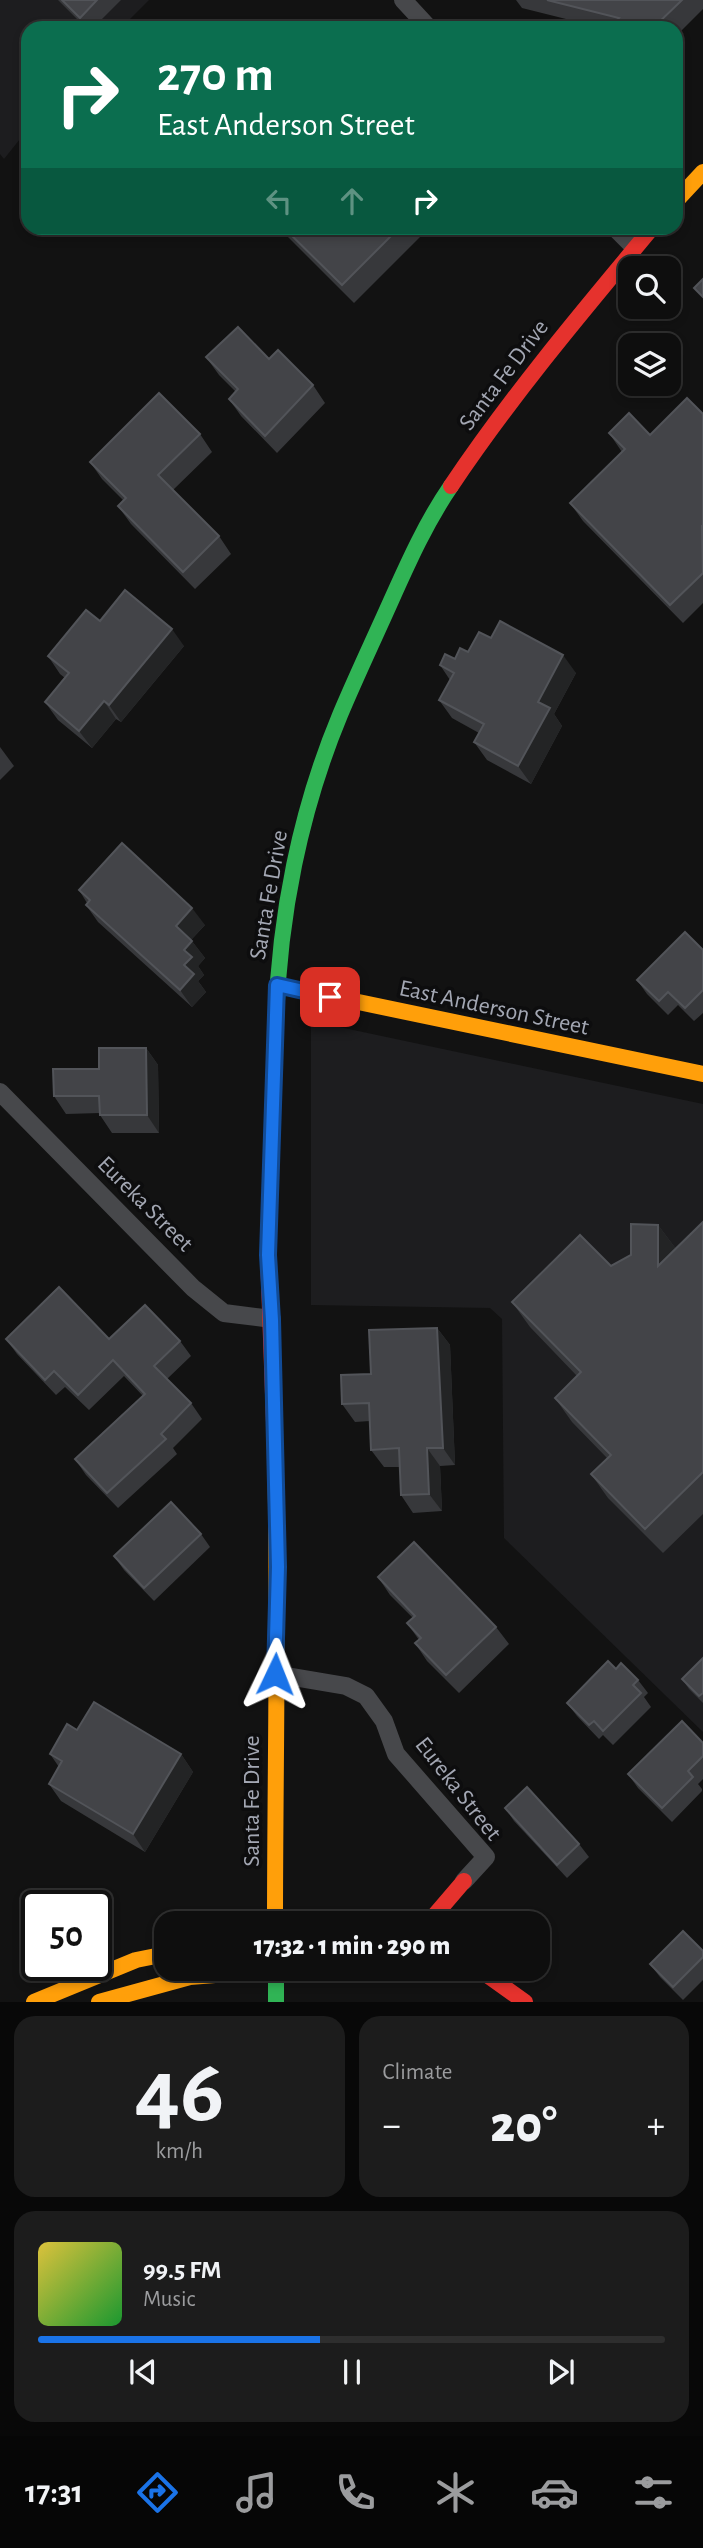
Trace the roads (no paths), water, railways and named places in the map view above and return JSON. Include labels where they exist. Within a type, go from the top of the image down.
[{"type":"main road","points":[[683,193],[703,172]]},
{"type":"main road","name":"Santa Fe Drive","points":[[275,1911],[278,1567],[268,1255],[277,985],[289,890],[310,804],[339,717],[403,574],[441,500],[483,439],[570,326],[645,235]]},
{"type":"main road","name":"East Anderson Street","points":[[277,985],[703,1074]]},
{"type":"main road","points":[[457,1911],[464,1881]]},
{"type":"main road","points":[[438,1911],[464,1881]]},
{"type":"main road","points":[[34,2002],[136,1960],[154,1956]]},
{"type":"main road","points":[[99,2002],[175,1981]]},
{"type":"main road","points":[[276,1981],[276,2002]]},
{"type":"main road","points":[[496,1981],[525,2002]]},
{"type":"street","points":[[403,0],[422,21]]},
{"type":"street","points":[[622,235],[634,247]]},
{"type":"street","name":"Eureka Street","points":[[0,1093],[193,1288],[224,1313],[272,1320]]},
{"type":"street","name":"Eureka Street","points":[[275,1674],[346,1686],[366,1696],[384,1721],[396,1754],[486,1857],[464,1881]]}]
